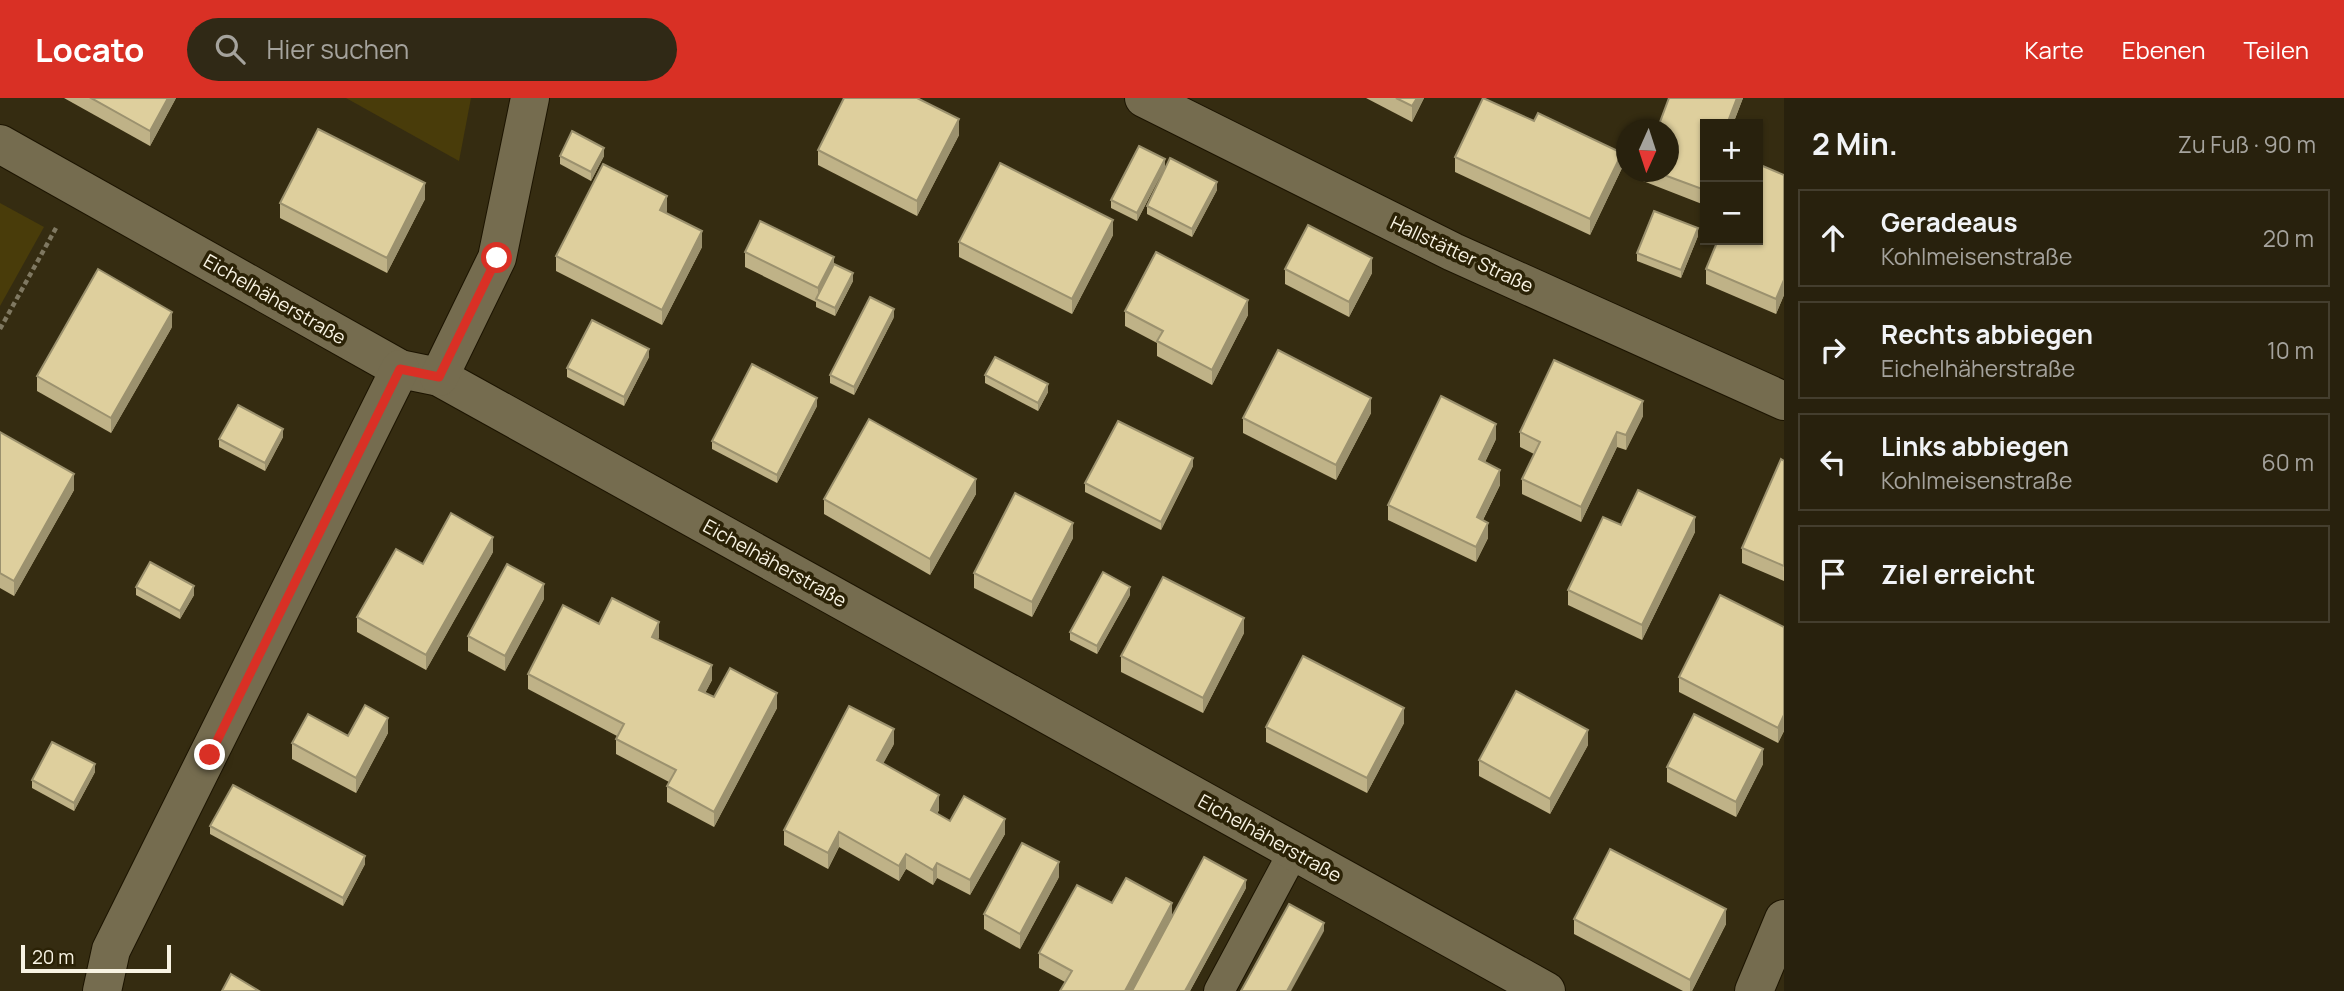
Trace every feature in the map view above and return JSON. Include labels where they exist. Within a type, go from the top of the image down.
[{"type":"street","points":[[439,377],[497,258],[530,98]]},
{"type":"street","name":"Hallstätter Straße","points":[[1144,98],[1453,252],[1784,401]]},
{"type":"street","name":"Eichelhäherstraße","points":[[0,144],[400,369],[439,377],[1546,991]]},
{"type":"street","points":[[102,991],[111,950],[400,369]]},
{"type":"street","points":[[1754,991],[1784,919]]},
{"type":"lane","points":[[1219,991],[1294,851]]},
{"type":"path","points":[[0,329],[80,188]]},
{"type":"shaded area","points":[[346,98],[471,98],[459,161]]},
{"type":"shaded area","points":[[0,203],[44,227],[0,306]]},
{"type":"building","points":[[91,98],[168,98],[150,131]]},
{"type":"building","points":[[844,98],[917,98],[959,119],[917,201],[818,150]]},
{"type":"building","points":[[1396,98],[1417,98],[1412,106]]},
{"type":"building","points":[[1483,98],[1534,121],[1538,113],[1616,150],[1616,165],[1590,219],[1455,157]]},
{"type":"building","points":[[1669,98],[1737,98],[1729,119],[1700,119],[1700,188],[1679,180],[1679,119],[1661,119]]},
{"type":"building","points":[[318,129],[425,183],[387,258],[280,203]]},
{"type":"building","points":[[572,131],[604,148],[591,172],[560,156]]},
{"type":"building","points":[[1139,146],[1165,159],[1137,213],[1111,200]]},
{"type":"building","points":[[1170,158],[1217,182],[1192,229],[1147,206]]},
{"type":"building","points":[[1000,163],[1113,220],[1072,299],[959,242]]},
{"type":"building","points":[[603,164],[667,196],[660,210],[702,231],[662,310],[556,256]]},
{"type":"building","points":[[1763,166],[1784,175],[1784,280],[1776,299],[1706,269],[1716,245],[1763,245]]},
{"type":"building","points":[[1654,211],[1698,228],[1681,270],[1637,253]]},
{"type":"building","points":[[760,221],[834,257],[818,288],[745,252]]},
{"type":"building","points":[[1308,225],[1372,258],[1349,302],[1285,269]]},
{"type":"building","points":[[1156,252],[1248,300],[1212,370],[1157,341],[1163,331],[1125,311]]},
{"type":"building","points":[[834,264],[853,273],[835,308],[816,299]]},
{"type":"building","points":[[98,269],[172,312],[111,418],[37,376]]},
{"type":"building","points":[[870,297],[894,309],[854,387],[830,375]]},
{"type":"building","points":[[592,320],[649,349],[624,397],[567,368]]},
{"type":"building","points":[[1278,350],[1371,398],[1336,465],[1243,418]]},
{"type":"building","points":[[995,357],[1048,384],[1038,403],[985,375]]},
{"type":"building","points":[[1554,360],[1643,401],[1626,435],[1617,432],[1581,507],[1522,479],[1540,442],[1520,432]]},
{"type":"building","points":[[752,364],[817,398],[777,475],[712,441]]},
{"type":"building","points":[[1441,396],[1496,424],[1479,459],[1500,470],[1477,517],[1488,523],[1476,547],[1388,505]]},
{"type":"building","points":[[238,405],[283,429],[265,463],[219,439]]},
{"type":"building","points":[[869,419],[976,479],[930,559],[824,499]]},
{"type":"building","points":[[1118,421],[1193,458],[1161,522],[1085,483]]},
{"type":"building","points":[[0,432],[74,474],[14,581],[0,573]]},
{"type":"building","points":[[1781,459],[1784,461],[1784,566],[1742,548]]},
{"type":"building","points":[[1638,490],[1695,517],[1642,625],[1568,590],[1603,517],[1621,525]]},
{"type":"building","points":[[1015,493],[1073,523],[1032,602],[974,573]]},
{"type":"building","points":[[451,513],[493,537],[426,655],[357,617],[396,549],[423,564]]},
{"type":"building","points":[[150,562],[194,586],[180,611],[136,587]]},
{"type":"building","points":[[507,564],[544,584],[505,656],[468,636]]},
{"type":"building","points":[[1103,572],[1130,587],[1097,646],[1070,632]]},
{"type":"building","points":[[1163,577],[1244,618],[1203,698],[1121,656]]},
{"type":"building","points":[[1720,595],[1784,627],[1784,715],[1778,728],[1679,677]]},
{"type":"building","points":[[612,598],[659,622],[652,637],[712,665],[699,690],[714,697],[730,668],[777,693],[714,812],[667,786],[676,770],[616,739],[624,724],[528,674],[563,605],[599,624]]},
{"type":"building","points":[[1303,656],[1404,708],[1367,778],[1266,727]]},
{"type":"building","points":[[1516,691],[1588,730],[1550,799],[1479,760]]},
{"type":"building","points":[[365,705],[388,718],[356,778],[292,743],[308,714],[348,736]]},
{"type":"building","points":[[849,706],[894,729],[877,760],[939,795],[931,810],[950,821],[964,796],[1005,819],[970,880],[937,863],[933,870],[906,854],[899,866],[839,832],[828,853],[784,830]]},
{"type":"building","points":[[1694,714],[1763,749],[1736,802],[1667,767]]},
{"type":"building","points":[[52,742],[95,764],[74,803],[32,780]]},
{"type":"building","points":[[233,785],[365,856],[343,898],[210,826]]},
{"type":"building","points":[[1022,843],[1059,862],[1020,934],[984,914]]},
{"type":"building","points":[[1610,849],[1726,909],[1690,980],[1574,919]]},
{"type":"building","points":[[1204,857],[1246,880],[1185,991],[1132,991]]},
{"type":"building","points":[[1126,878],[1172,903],[1125,991],[1060,991],[1072,971],[1039,953],[1077,885],[1112,903]]},
{"type":"building","points":[[1289,904],[1324,923],[1287,991],[1241,991]]},
{"type":"building","points":[[231,974],[259,991],[222,991]]},
{"type":"route","points":[[210,755],[400,369],[439,377],[497,258]]}]
